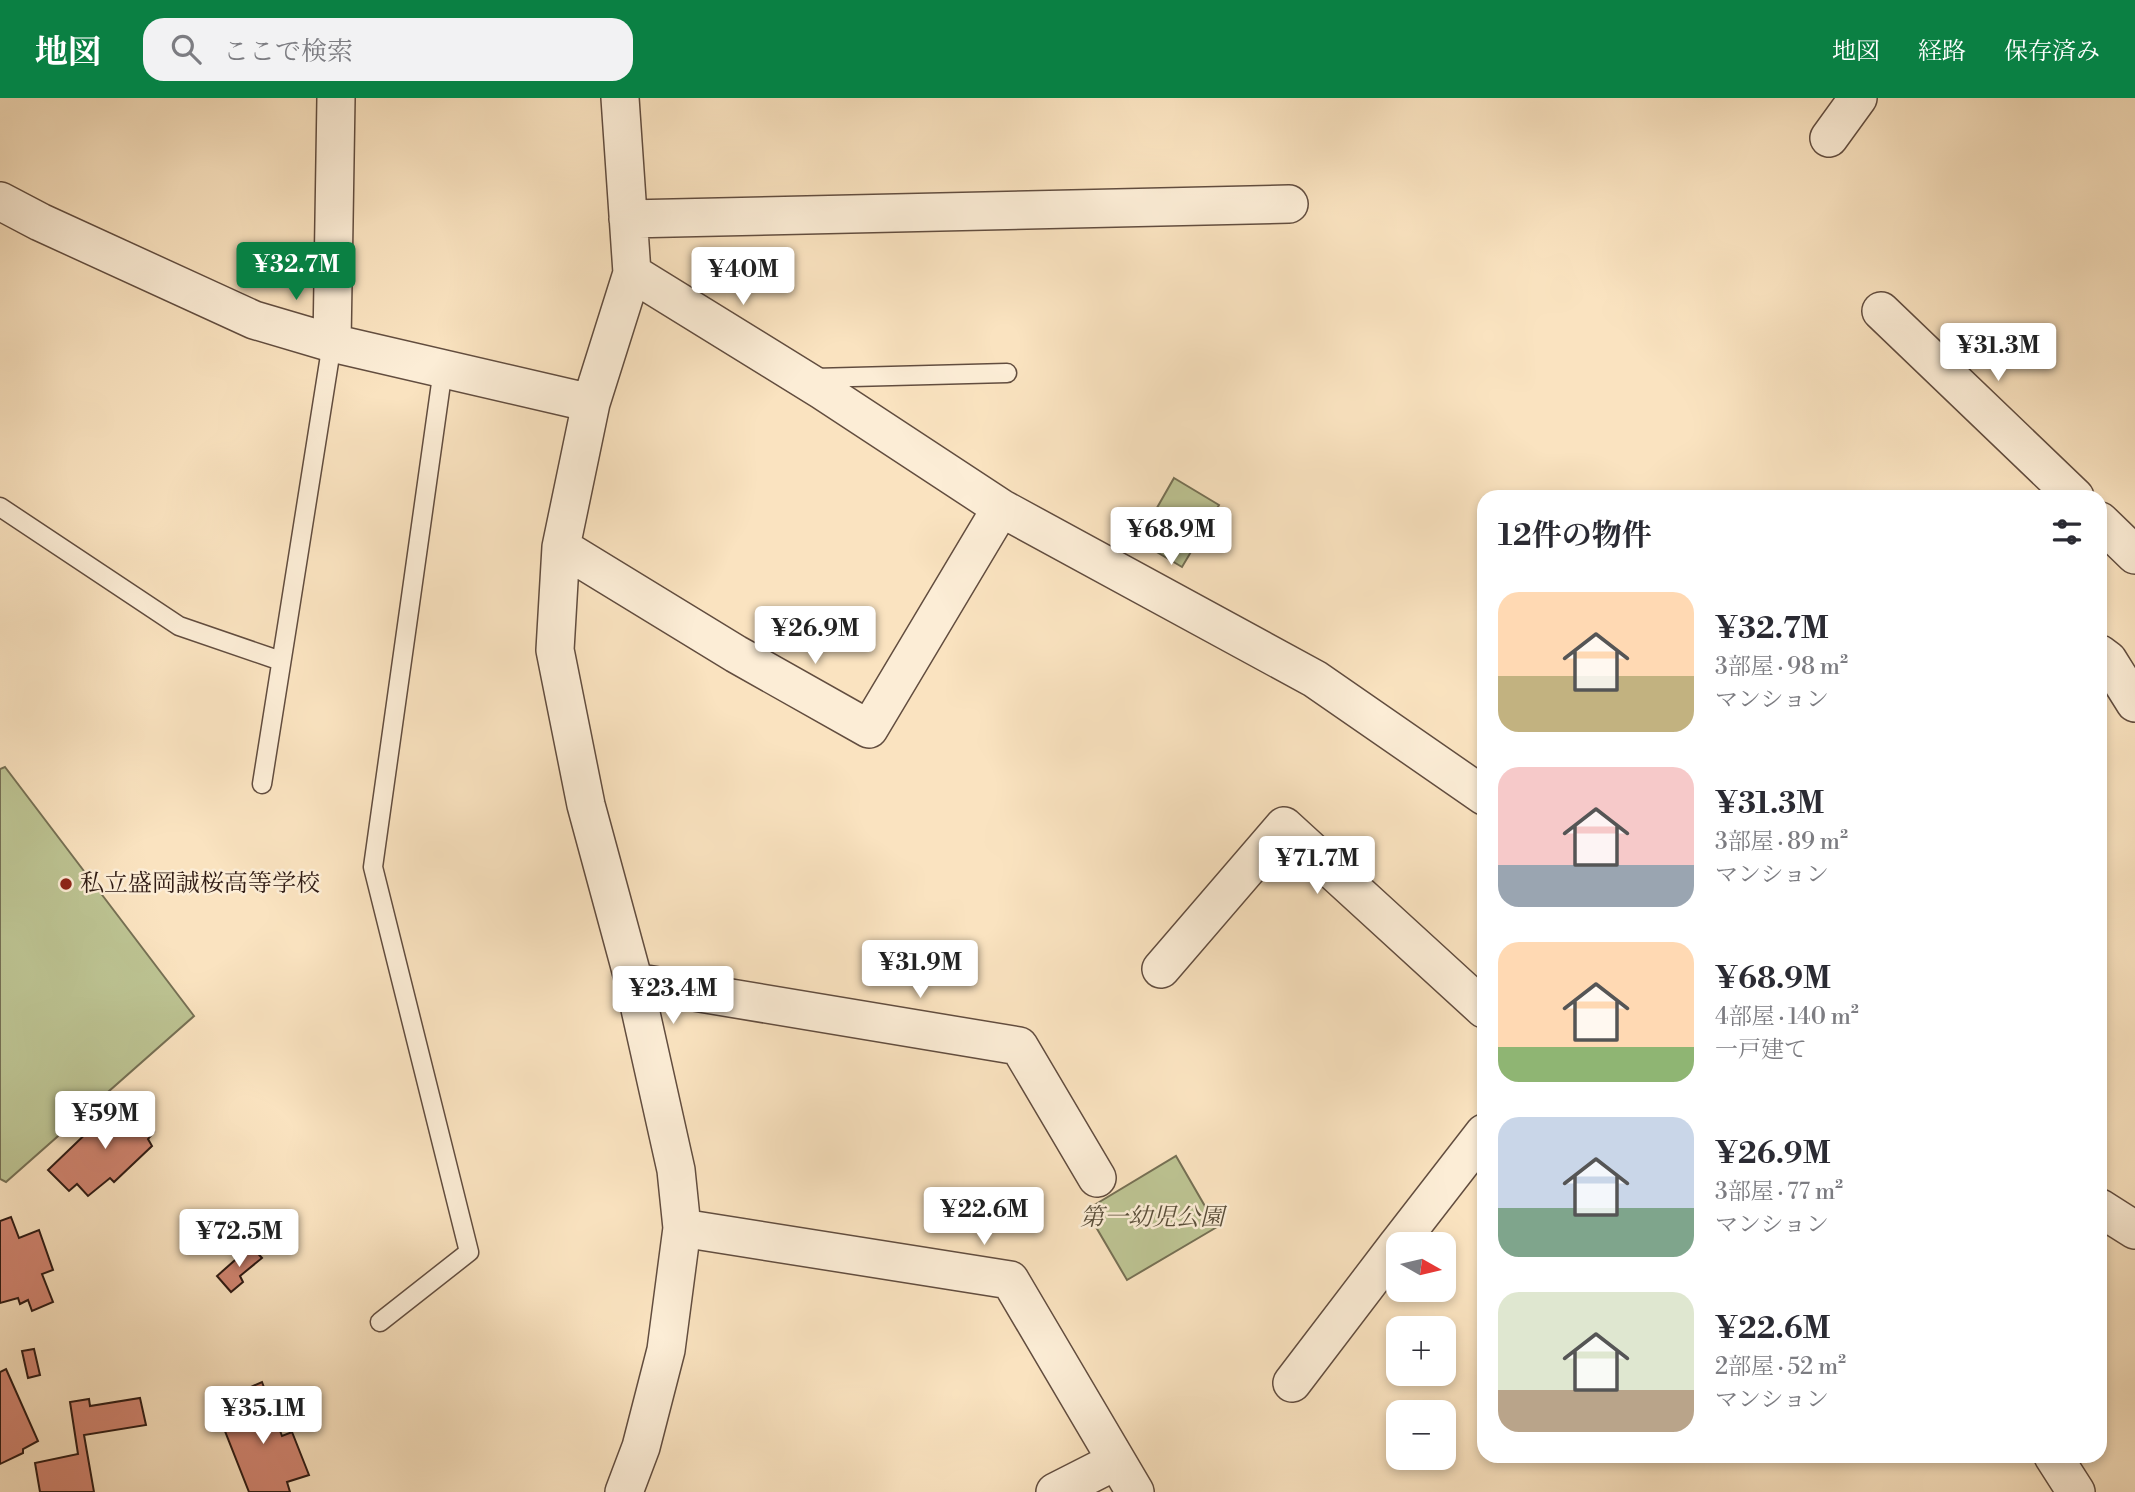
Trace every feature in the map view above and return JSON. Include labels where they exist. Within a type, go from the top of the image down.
[{"type":"street","points":[[332,343],[336,98]]},
{"type":"street","points":[[620,98],[632,273],[591,402],[561,547],[555,650],[586,805],[634,982],[676,1170],[682,1228],[666,1350],[641,1447],[624,1492]]},
{"type":"street","points":[[1829,138],[1857,98]]},
{"type":"street","points":[[0,201],[254,320],[332,343],[591,402]]},
{"type":"street","points":[[628,219],[1289,204]]},
{"type":"street","points":[[632,273],[804,379],[1001,508],[1315,679],[1477,791]]},
{"type":"street","points":[[1881,311],[2068,490]]},
{"type":"street","points":[[561,547],[736,654],[869,729],[1001,508]]},
{"type":"street","points":[[2107,528],[2135,555]]},
{"type":"street","points":[[2107,659],[2135,703]]},
{"type":"street","points":[[1161,969],[1284,827],[1477,1003]]},
{"type":"street","points":[[634,982],[1020,1046],[1097,1178]]},
{"type":"street","points":[[1407,1232],[1477,1142]]},
{"type":"street","points":[[2107,1212],[2135,1230]]},
{"type":"street","points":[[682,1228],[1010,1280],[1135,1492]]},
{"type":"street","points":[[1292,1383],[1386,1260]]},
{"type":"street","points":[[1055,1492],[1116,1461]]},
{"type":"lane","points":[[262,784],[332,343]]},
{"type":"lane","points":[[380,1322],[469,1251],[373,867],[443,369]]},
{"type":"lane","points":[[804,379],[1007,373]]},
{"type":"lane","points":[[0,507],[179,626],[281,661]]},
{"type":"green space","points":[[1174,478],[1219,505],[1182,567],[1138,541]]},
{"type":"green space","points":[[5,767],[194,1016],[6,1182],[0,1179],[0,769]]},
{"type":"green space","name":"第一幼児公園","points":[[1176,1156],[1217,1227],[1127,1280],[1086,1210]]},
{"type":"building","points":[[122,1099],[154,1132],[148,1139],[152,1146],[114,1182],[110,1178],[88,1196],[77,1184],[69,1191],[48,1170]]},
{"type":"building","points":[[11,1217],[19,1238],[39,1230],[53,1270],[42,1274],[53,1302],[32,1311],[28,1300],[20,1304],[18,1298],[0,1303],[0,1221]]},
{"type":"building","points":[[251,1246],[262,1258],[240,1276],[243,1282],[231,1292],[217,1276]]},
{"type":"building","points":[[34,1349],[40,1375],[28,1378],[22,1351]]},
{"type":"building","points":[[6,1369],[38,1441],[23,1449],[23,1453],[0,1464],[0,1372]]},
{"type":"building","points":[[262,1382],[282,1436],[292,1432],[309,1475],[287,1482],[290,1492],[249,1492],[221,1421],[251,1410],[242,1391]]},
{"type":"building","points":[[140,1398],[146,1425],[84,1435],[94,1492],[40,1492],[35,1463],[78,1454],[70,1402],[89,1399],[90,1406]]},
{"type":"place","name":"私立盛岡誠桜高等学校","points":[[66,884]]}]
